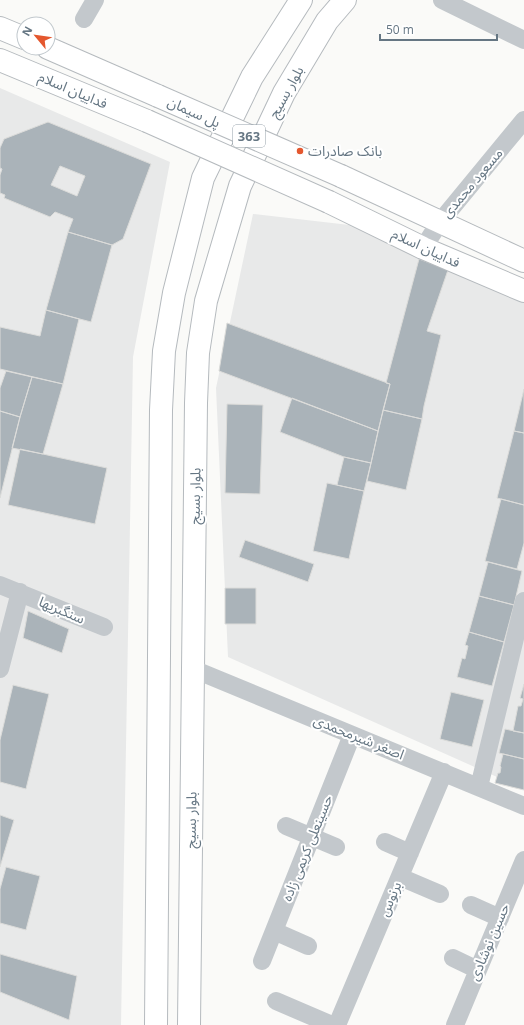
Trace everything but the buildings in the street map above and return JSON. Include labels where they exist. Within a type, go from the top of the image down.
[{"type":"main road","name":"بلوار بسیج","points":[[189,1025],[196,403],[198,353],[206,301],[240,186],[284,93],[327,22],[345,0]]},
{"type":"main road","points":[[156,1025],[161,418],[164,351],[174,293],[203,178],[252,77],[298,1]]},
{"type":"main road","points":[[0,28],[16,35]]},
{"type":"main road","name":"فداییان اسلام","points":[[56,51],[158,96]]},
{"type":"main road","name":"فداییان اسلام","points":[[0,60],[147,121]]},
{"type":"main road","name":"پل سیمان","points":[[158,96],[341,176],[440,222]]},
{"type":"main road","name":"پل سیمان","points":[[147,121],[329,202]]},
{"type":"main road","name":"فداییان اسلام","points":[[329,202],[423,248],[524,291]]},
{"type":"main road","name":"363","points":[[440,222],[524,261]]},
{"type":"street","points":[[84,19],[95,0]]},
{"type":"street","points":[[442,0],[524,40]]},
{"type":"street","name":"مسعود محمدی","points":[[423,248],[440,222],[524,120]]},
{"type":"street","name":"سنگبریها","points":[[0,585],[104,627]]},
{"type":"street","name":"سنگبریها","points":[[0,669],[20,592]]},
{"type":"street","points":[[480,787],[524,601]]},
{"type":"street","name":"اصغر شیرمحمدی","points":[[193,669],[524,806]]},
{"type":"street","name":"حسینعلی کریمی زاده","points":[[262,961],[352,734]]},
{"type":"street","name":"برنوس","points":[[337,1025],[444,772]]},
{"type":"street","points":[[286,826],[336,847]]},
{"type":"street","points":[[385,842],[410,853]]},
{"type":"street","name":"حسین نوشادی","points":[[455,1025],[524,860]]},
{"type":"street","points":[[400,877],[440,894]]},
{"type":"street","points":[[471,905],[500,918]]},
{"type":"street","points":[[274,931],[308,946]]},
{"type":"street","points":[[453,958],[478,970]]},
{"type":"street","points":[[276,1001],[332,1025]]},
{"type":"shaded area","points":[[0,88],[170,162],[133,357],[121,1025],[0,1025]]},
{"type":"shaded area","points":[[253,214],[367,227],[524,299],[524,789],[228,657],[216,388]]},
{"type":"place","name":"بانک صادرات","points":[[300,151]]}]
